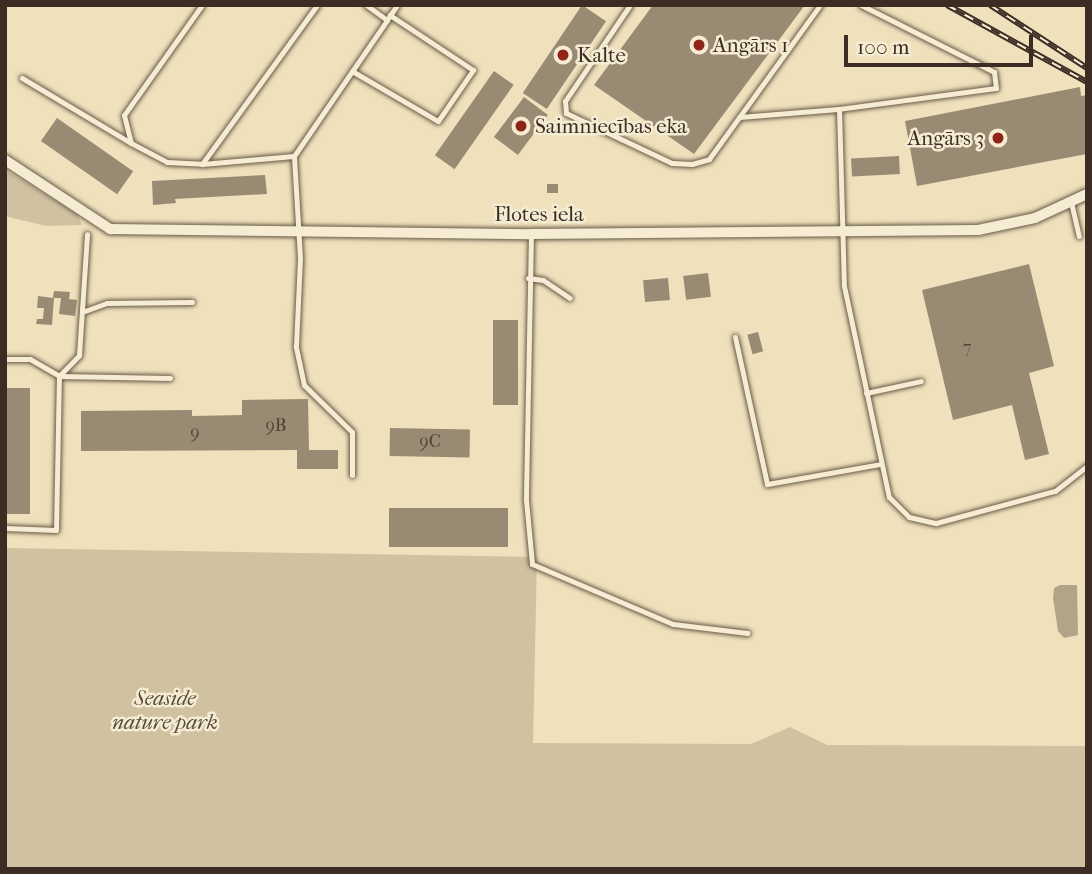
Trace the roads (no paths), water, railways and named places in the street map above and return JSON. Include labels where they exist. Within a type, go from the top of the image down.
[{"type":"street","name":"Flotes iela","points":[[5,160],[110,229],[531,234],[978,230],[1035,218],[1087,194]]},
{"type":"lane","points":[[131,143],[124,115],[202,5]]},
{"type":"lane","points":[[202,164],[317,5]]},
{"type":"lane","points":[[352,71],[438,121],[473,70],[366,5]]},
{"type":"lane","points":[[352,475],[352,432],[304,385],[296,346],[297,232],[294,156],[397,5]]},
{"type":"lane","points":[[631,5],[565,101],[566,113],[672,163],[692,164],[709,159],[820,5]]},
{"type":"lane","points":[[739,117],[839,109],[996,88],[994,72],[861,5]]},
{"type":"lane","points":[[22,78],[167,162],[202,164],[294,156]]},
{"type":"lane","points":[[839,109],[844,286],[888,496],[909,517],[936,523],[1055,491],[1087,466]]},
{"type":"lane","points":[[1070,201],[1079,236]]},
{"type":"lane","points":[[5,528],[56,530],[59,376],[79,355],[87,234]]},
{"type":"lane","points":[[531,234],[528,278],[526,500],[532,564],[673,624],[747,633]]},
{"type":"lane","points":[[528,278],[543,280],[570,298]]},
{"type":"lane","points":[[82,312],[107,303],[192,302]]},
{"type":"lane","points":[[735,337],[767,484],[880,464]]},
{"type":"lane","points":[[5,359],[30,359],[59,376],[170,378]]},
{"type":"lane","points":[[866,393],[921,381]]},
{"type":"railway","points":[[947,5],[1087,82]]},
{"type":"railway","points":[[990,5],[1087,68]]},
{"type":"place","name":"Angārs 1","points":[[699,45]]},
{"type":"place","name":"Kalte","points":[[563,55]]},
{"type":"place","name":"Saimniecības eka","points":[[521,126]]},
{"type":"place","name":"Angārs 3","points":[[998,138]]},
{"type":"park label","name":"Seaside nature park","points":[[165,710]]}]
